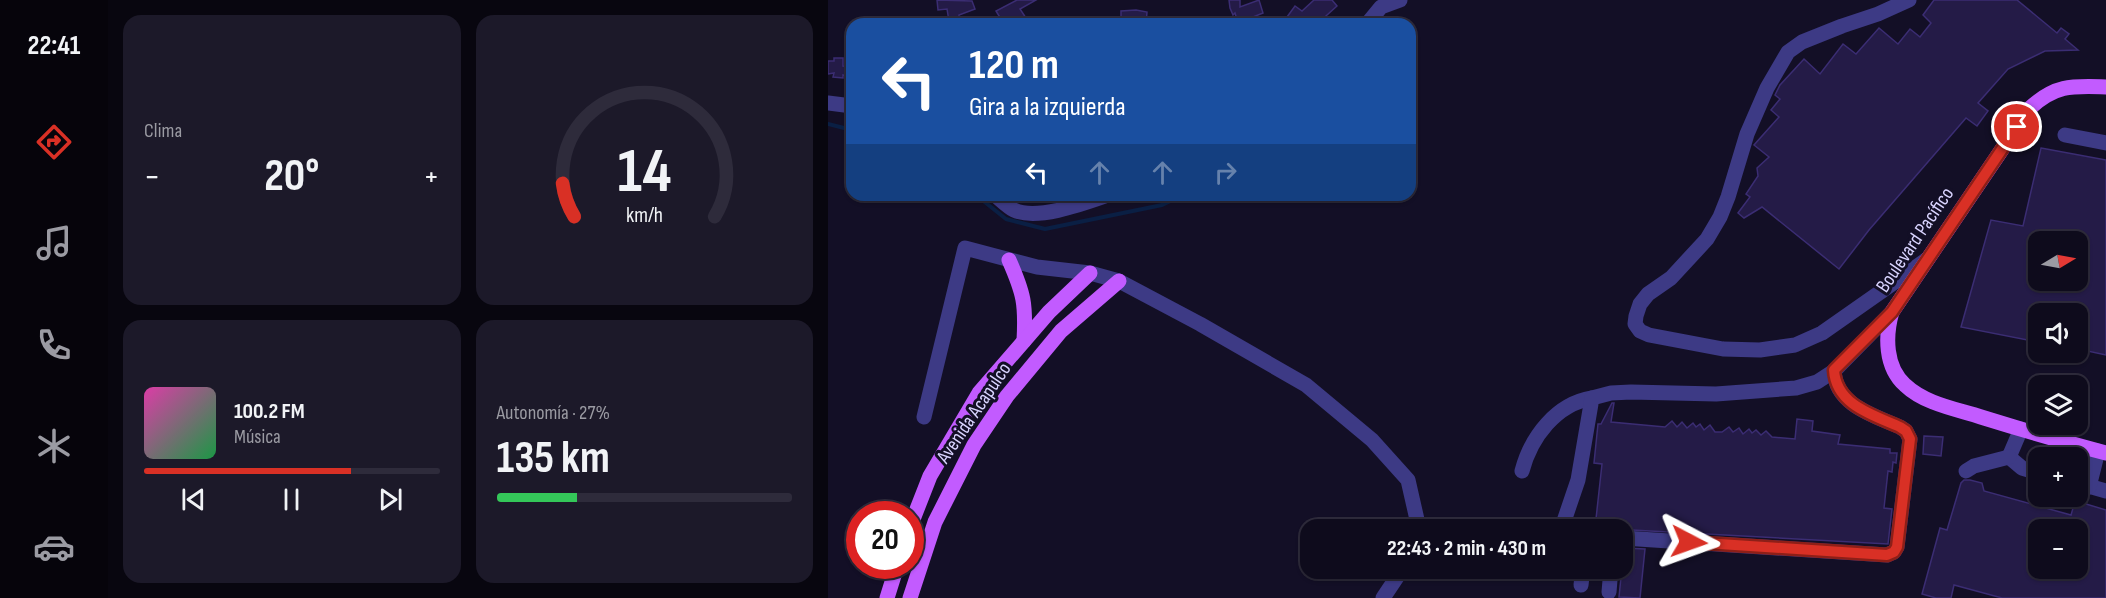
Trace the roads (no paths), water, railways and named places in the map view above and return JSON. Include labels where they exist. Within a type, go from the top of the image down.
[{"type":"main road","name":"Boulevard Pacífico","points":[[2102,452],[1937,404],[1920,396],[1905,385],[1897,375],[1889,351],[1888,326],[1892,312],[2036,103],[2054,90],[2072,86],[2106,87]]},
{"type":"main road","points":[[1010,260],[1022,289],[1026,308],[1024,341]]},
{"type":"main road","name":"Avenida Acapulco","points":[[920,501],[930,476],[979,393],[1048,312],[1090,273]]},
{"type":"main road","name":"Avenida Acapulco","points":[[910,598],[935,522],[974,445],[1007,396],[1061,331],[1119,281]]},
{"type":"main road","points":[[887,598],[893,579]]},
{"type":"street","points":[[1372,18],[1381,7],[1400,0]]},
{"type":"street","points":[[1909,0],[1802,42],[1788,52],[1767,88],[1747,134],[1720,217],[1707,239],[1671,278],[1648,294],[1640,304],[1635,324],[1640,331],[1648,335],[1723,349],[1760,350],[1795,345],[1822,333],[1928,258]]},
{"type":"street","points":[[828,103],[846,105]]},
{"type":"street","points":[[2066,135],[2106,143]]},
{"type":"street","points":[[1003,201],[1015,210],[1029,213],[1064,210],[1090,201]]},
{"type":"street","points":[[924,417],[965,248],[1037,267],[1090,273],[1119,281],[1200,324],[1306,386],[1372,440],[1408,480],[1417,519]]},
{"type":"street","points":[[1522,471],[1533,443],[1546,424],[1571,404],[1619,392],[1716,394],[1796,388],[1817,382],[1834,370],[1892,312]]},
{"type":"street","points":[[1633,539],[1887,555],[1894,552],[1897,547],[1910,439],[1906,431],[1900,427],[1851,404],[1834,382],[1834,370]]},
{"type":"street","points":[[1565,519],[1578,480],[1592,398]]},
{"type":"street","points":[[2009,457],[2021,429]]},
{"type":"street","points":[[2088,478],[2102,452]]},
{"type":"street","points":[[1966,471],[1974,466],[2009,457]]},
{"type":"street","points":[[2009,457],[2022,468],[2028,470]]},
{"type":"street","points":[[2088,486],[2106,491]]},
{"type":"street","points":[[1383,598],[1396,579]]},
{"type":"street","points":[[1581,585],[1582,579]]},
{"type":"street","points":[[1609,592],[1610,579]]},
{"type":"waterway","points":[[828,124],[846,128]]},
{"type":"waterway","points":[[984,201],[1006,219],[1045,229],[1162,205],[1170,201]]}]
